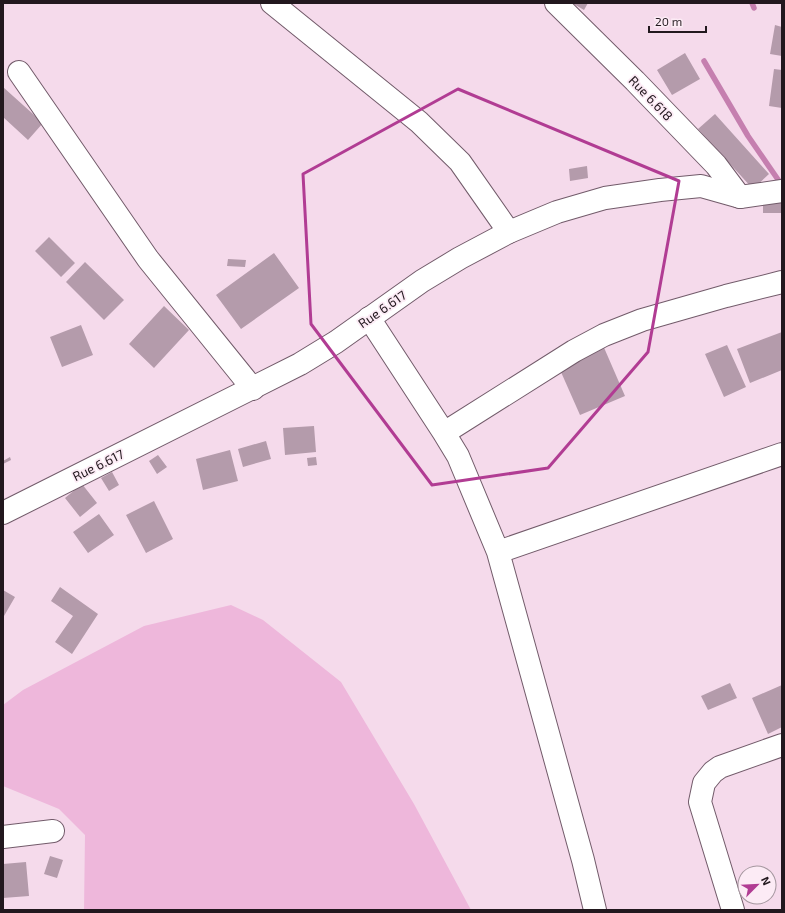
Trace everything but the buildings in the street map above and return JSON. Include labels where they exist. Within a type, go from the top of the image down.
[{"type":"street","points":[[272,3],[419,122],[460,162],[509,232]]},
{"type":"street","name":"Rue 6.618","points":[[556,3],[635,81],[716,165],[740,198]]},
{"type":"street","points":[[18,72],[148,259],[253,388]]},
{"type":"street","name":"Rue 6.617","points":[[3,513],[24,501],[300,364],[336,342],[422,282],[460,258],[509,232],[557,212],[605,198],[701,186],[740,198],[782,191]]},
{"type":"street","points":[[444,433],[574,351],[604,335],[642,320],[782,282]]},
{"type":"street","points":[[369,318],[444,433],[460,462],[498,552],[583,860],[595,910]]},
{"type":"street","points":[[498,552],[782,454]]},
{"type":"street","points":[[732,910],[700,802],[704,783],[713,772],[720,767],[782,745]]},
{"type":"street","points":[[3,836],[53,831]]},
{"type":"highlighted area","points":[[458,89],[679,181],[648,352],[548,468],[432,485],[311,324],[303,174]]},
{"type":"shaded area","points":[[231,605],[263,620],[341,682],[414,804],[471,910],[84,910],[85,835],[59,809],[3,786],[3,705],[23,690],[144,626]]},
{"type":"waterway","points":[[752,3],[754,8]]},
{"type":"waterway","points":[[704,61],[748,136],[779,181]]}]
